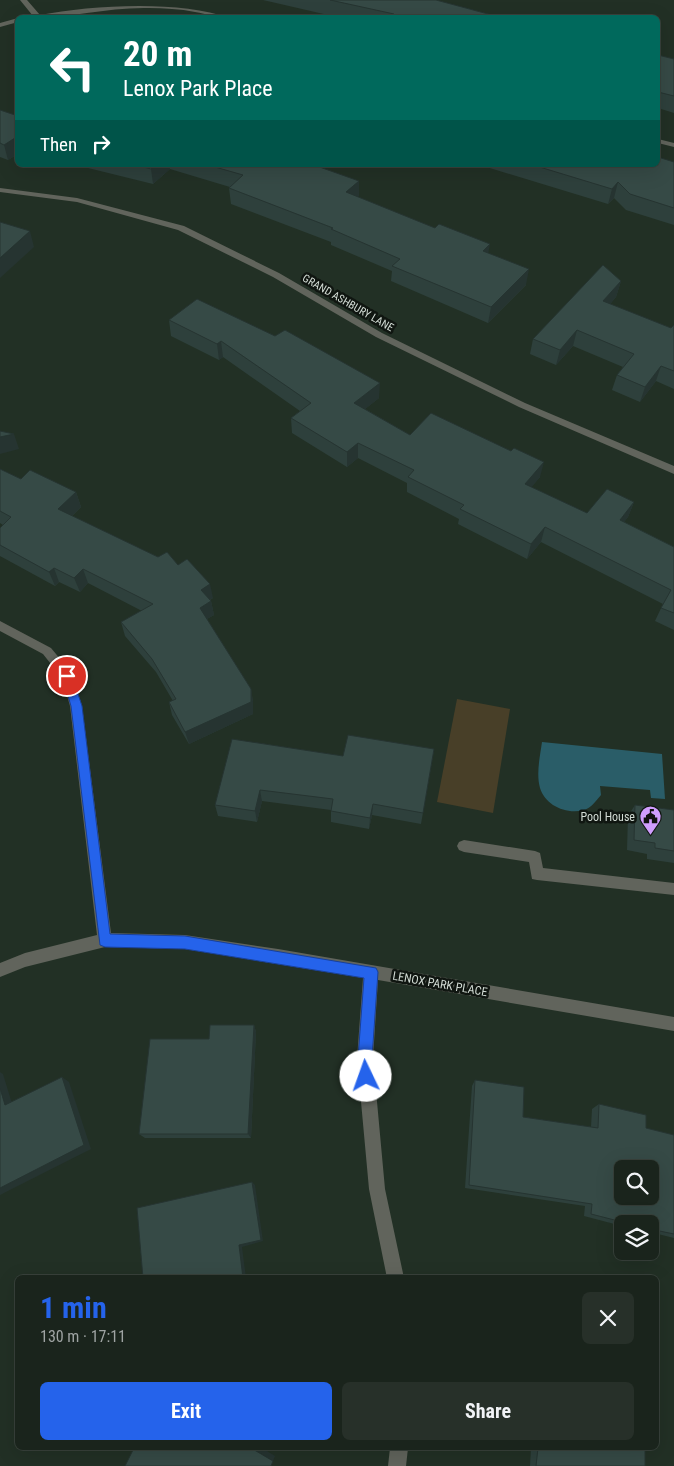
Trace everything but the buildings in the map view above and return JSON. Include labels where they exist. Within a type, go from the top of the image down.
[{"type":"street","points":[[23,0],[34,15]]},
{"type":"street","points":[[46,15],[79,9],[137,6],[188,9],[213,15]]},
{"type":"street","points":[[0,25],[15,21]]},
{"type":"street","points":[[660,141],[674,145]]},
{"type":"street","name":"GRAND ASHBURY LANE","points":[[0,190],[77,200],[182,228],[276,275],[379,335],[522,406],[674,470]]},
{"type":"street","points":[[0,626],[47,651],[67,676],[76,706],[105,940]]},
{"type":"street","points":[[464,846],[535,857],[537,874],[674,889]]},
{"type":"street","name":"LENOX PARK PLACE","points":[[0,970],[25,960],[105,940],[185,942],[674,1024]]},
{"type":"street","points":[[371,972],[365,1058],[377,1189],[395,1275]]},
{"type":"street","points":[[397,1466],[399,1450]]},
{"type":"shaded area","points":[[457,699],[510,709],[493,813],[437,802]]},
{"type":"water","points":[[542,742],[662,754],[665,799],[651,798],[650,790],[600,786],[601,795],[587,809],[577,811],[563,810],[551,804],[540,788],[538,771]]},
{"type":"place","name":"Pool House","points":[[651,836]]},
{"type":"route","points":[[67,676],[76,706],[105,940],[185,942],[371,972],[365,1058],[366,1076]]}]
